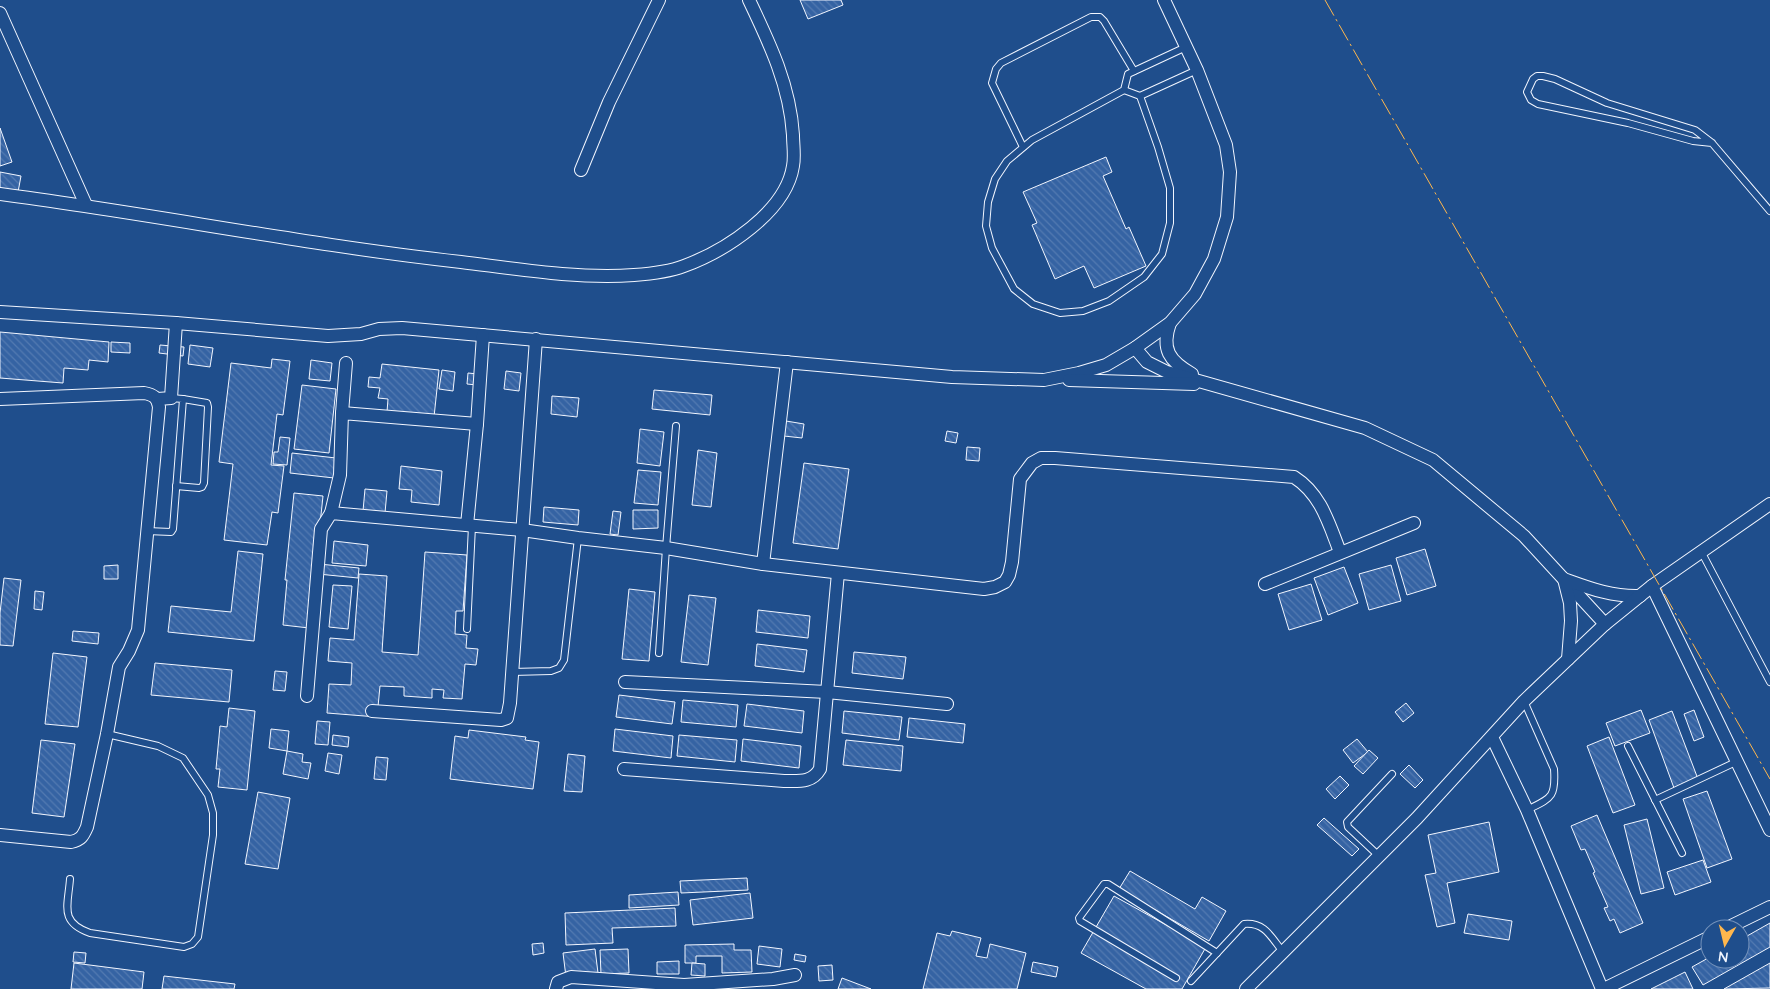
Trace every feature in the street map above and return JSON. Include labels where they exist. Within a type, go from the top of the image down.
[{"type":"street","points":[[581,170],[609,102],[659,0]]},
{"type":"street","points":[[0,194],[86,205],[402,256],[529,270],[586,276],[636,275],[683,267],[716,252],[746,231],[773,207],[786,189],[793,166],[791,114],[786,88],[769,43],[749,0]]},
{"type":"street","points":[[1044,380],[1106,365],[1136,348],[1170,323],[1195,294],[1214,259],[1227,217],[1230,172],[1226,145],[1197,70],[1164,0]]},
{"type":"street","points":[[0,13],[86,205]]},
{"type":"street","points":[[0,312],[328,336],[361,334],[379,329],[402,328],[952,376],[1209,384]]},
{"type":"street","points":[[1170,323],[1166,345],[1170,355],[1178,366],[1209,384]]},
{"type":"street","points":[[0,835],[62,842],[79,840],[84,836],[107,734],[119,668],[138,630],[159,408],[170,399],[176,324]]},
{"type":"street","points":[[470,525],[483,335]]},
{"type":"street","points":[[372,712],[502,720],[507,718],[509,712],[536,339]]},
{"type":"street","points":[[1136,348],[1147,362],[1167,372],[1365,428],[1433,460],[1524,536],[1605,624]]},
{"type":"street","points":[[763,564],[787,362]]},
{"type":"street","points":[[307,696],[322,529],[331,513],[340,475],[346,363]]},
{"type":"street","points":[[0,399],[144,393],[170,399]]},
{"type":"street","points":[[342,413],[477,424]]},
{"type":"street","points":[[331,513],[522,530],[666,548],[763,564],[984,589],[1000,585],[1005,582],[1009,575],[1012,562],[1020,479],[1032,463],[1040,458],[1055,458],[1294,477],[1312,492],[1322,506],[1340,552]]},
{"type":"street","points":[[1246,989],[1417,818],[1524,701],[1605,624],[1652,586],[1770,504]]},
{"type":"street","points":[[1265,584],[1414,523]]},
{"type":"street","points":[[624,770],[806,782],[816,776],[820,769],[838,573]]},
{"type":"street","points":[[1564,578],[1604,593],[1624,597],[1640,596]]},
{"type":"street","points":[[1564,578],[1570,603],[1571,620],[1568,659]]},
{"type":"street","points":[[1652,586],[1738,760],[1770,830]]},
{"type":"street","points":[[625,682],[827,692],[947,704]]},
{"type":"street","points":[[1492,737],[1527,810],[1603,989],[1700,942]]},
{"type":"street","points":[[1746,919],[1770,907]]},
{"type":"street","points":[[556,989],[558,982],[571,978],[684,985],[795,975]]},
{"type":"lane","points":[[1024,147],[992,83],[996,69],[1001,63],[1091,17],[1100,17],[1134,71]]},
{"type":"lane","points":[[1140,96],[1170,188],[1170,223],[1162,254],[1144,277],[1108,301],[1083,311],[1060,313],[1033,304],[1014,289],[992,248],[986,226],[988,202],[995,179],[1007,161],[1032,140],[1124,90],[1128,74],[1186,47]]},
{"type":"lane","points":[[1124,90],[1140,96],[1197,70]]},
{"type":"lane","points":[[1712,144],[1693,141],[1628,123],[1538,104],[1528,96],[1529,86],[1537,76],[1555,80],[1607,103],[1695,130],[1712,144],[1770,211]]},
{"type":"lane","points":[[147,532],[171,532],[173,529],[176,486],[170,399],[207,403],[204,483],[199,488],[176,486]]},
{"type":"lane","points":[[659,653],[676,426]]},
{"type":"lane","points":[[467,628],[470,525]]},
{"type":"lane","points":[[512,672],[551,671],[559,668],[564,660],[578,538]]},
{"type":"lane","points":[[1702,553],[1770,682]]},
{"type":"lane","points":[[1524,701],[1554,770],[1555,782],[1554,790],[1548,799],[1527,810]]},
{"type":"lane","points":[[70,879],[67,908],[69,918],[77,928],[90,933],[184,947],[192,944],[198,937],[213,835],[213,813],[208,795],[183,758],[158,746],[107,734]]},
{"type":"lane","points":[[1628,746],[1682,853]]},
{"type":"lane","points":[[1655,800],[1738,760]]},
{"type":"lane","points":[[1379,856],[1348,827],[1347,822],[1392,774]]},
{"type":"lane","points":[[1176,978],[1079,920],[1104,884],[1108,884],[1217,953]]},
{"type":"lane","points":[[1191,981],[1244,924],[1254,923],[1262,926],[1283,952]]},
{"type":"building","points":[[800,0],[841,0],[843,5],[808,19]]},
{"type":"building","points":[[0,128],[12,162],[0,166]]},
{"type":"building","points":[[1106,157],[1112,172],[1103,176],[1126,229],[1129,227],[1146,266],[1094,288],[1084,266],[1055,279],[1032,225],[1037,223],[1023,192]]},
{"type":"building","points":[[0,172],[21,176],[18,192],[0,189]]},
{"type":"building","points":[[0,332],[109,342],[108,362],[89,360],[88,370],[64,368],[63,383],[0,378]]},
{"type":"building","points":[[111,342],[130,343],[130,353],[111,352]]},
{"type":"building","points":[[160,345],[184,347],[183,356],[159,353]]},
{"type":"building","points":[[190,345],[213,348],[210,367],[188,364]]},
{"type":"building","points":[[272,359],[290,361],[283,415],[277,414],[271,465],[284,466],[278,513],[272,512],[267,545],[224,540],[233,464],[219,462],[231,363],[271,368]]},
{"type":"building","points":[[311,360],[332,363],[330,381],[309,379]]},
{"type":"building","points":[[382,364],[439,370],[434,417],[387,412],[388,399],[378,398],[380,388],[368,387],[369,377],[380,378]]},
{"type":"building","points":[[442,370],[455,372],[453,391],[439,389]]},
{"type":"building","points":[[506,371],[521,373],[519,391],[504,389]]},
{"type":"building","points":[[468,373],[478,374],[477,385],[467,384]]},
{"type":"building","points":[[302,385],[336,389],[329,453],[294,449]]},
{"type":"building","points":[[654,390],[712,395],[710,415],[652,409]]},
{"type":"building","points":[[552,396],[579,398],[577,417],[551,414]]},
{"type":"building","points":[[786,421],[804,424],[802,438],[784,436]]},
{"type":"building","points":[[640,429],[664,432],[660,466],[637,463]]},
{"type":"building","points":[[947,431],[958,433],[956,443],[945,441]]},
{"type":"building","points":[[280,437],[290,438],[287,465],[273,464],[274,452],[278,452]]},
{"type":"building","points":[[967,447],[980,448],[979,461],[966,460]]},
{"type":"building","points":[[698,450],[717,453],[711,507],[692,505]]},
{"type":"building","points":[[292,453],[336,458],[334,478],[290,473]]},
{"type":"building","points":[[804,463],[849,469],[838,549],[793,543]]},
{"type":"building","points":[[401,466],[442,471],[439,505],[411,502],[412,490],[399,489]]},
{"type":"building","points":[[638,470],[661,472],[658,505],[634,503]]},
{"type":"building","points":[[365,489],[387,491],[385,513],[363,511]]},
{"type":"building","points":[[294,493],[323,496],[309,628],[283,625],[287,580],[285,580]]},
{"type":"building","points":[[544,507],[579,510],[578,525],[543,522]]},
{"type":"building","points":[[633,510],[658,510],[658,528],[633,529]]},
{"type":"building","points":[[613,511],[621,512],[618,535],[610,534]]},
{"type":"building","points":[[334,541],[368,545],[366,566],[332,563]]},
{"type":"building","points":[[1425,549],[1436,586],[1407,595],[1396,558]]},
{"type":"building","points":[[238,551],[263,554],[254,641],[168,632],[171,606],[231,612]]},
{"type":"building","points":[[425,552],[467,555],[463,611],[456,611],[455,634],[467,635],[466,648],[478,649],[476,665],[465,664],[462,699],[443,698],[444,690],[432,689],[432,698],[404,696],[404,687],[380,686],[377,717],[327,713],[329,684],[351,685],[352,663],[328,661],[330,638],[354,640],[359,574],[387,576],[382,652],[418,655]]},
{"type":"building","points":[[319,564],[359,568],[358,578],[318,574]]},
{"type":"building","points":[[118,565],[118,579],[104,579],[104,566]]},
{"type":"building","points":[[1391,565],[1401,601],[1369,610],[1359,574]]},
{"type":"building","points":[[1344,567],[1358,603],[1328,615],[1314,578]]},
{"type":"building","points":[[4,578],[21,580],[13,646],[0,645],[0,613]]},
{"type":"building","points":[[1311,584],[1322,620],[1289,630],[1278,594]]},
{"type":"building","points":[[333,585],[352,586],[348,629],[329,627]]},
{"type":"building","points":[[629,589],[655,592],[649,661],[622,659]]},
{"type":"building","points":[[35,591],[44,592],[42,610],[34,609]]},
{"type":"building","points":[[689,595],[716,598],[708,665],[681,662]]},
{"type":"building","points":[[758,610],[810,616],[808,638],[756,632]]},
{"type":"building","points":[[73,631],[99,633],[98,644],[72,641]]},
{"type":"building","points":[[757,644],[807,650],[804,672],[755,666]]},
{"type":"building","points":[[854,652],[906,657],[903,679],[852,673]]},
{"type":"building","points":[[53,653],[87,657],[78,727],[45,724]]},
{"type":"building","points":[[155,663],[232,670],[229,702],[151,695]]},
{"type":"building","points":[[275,671],[287,672],[285,691],[273,690]]},
{"type":"building","points":[[619,695],[675,702],[672,724],[616,717]]},
{"type":"building","points":[[683,700],[738,705],[736,727],[681,722]]},
{"type":"building","points":[[1406,703],[1414,713],[1403,722],[1395,712]]},
{"type":"building","points":[[747,704],[804,711],[802,733],[744,726]]},
{"type":"building","points":[[229,708],[255,711],[247,790],[218,787],[220,769],[216,769],[220,726],[227,727]]},
{"type":"building","points":[[1641,710],[1650,733],[1615,746],[1606,723]]},
{"type":"building","points":[[1694,710],[1704,737],[1694,741],[1684,714]]},
{"type":"building","points":[[844,711],[902,717],[899,740],[842,733]]},
{"type":"building","points":[[1672,711],[1698,779],[1674,788],[1649,720]]},
{"type":"building","points":[[909,718],[965,724],[963,743],[907,737]]},
{"type":"building","points":[[317,721],[330,722],[328,745],[315,744]]},
{"type":"building","points":[[271,729],[289,731],[287,751],[269,748]]},
{"type":"building","points":[[615,729],[673,736],[671,758],[613,751]]},
{"type":"building","points":[[469,730],[526,737],[525,740],[539,742],[533,789],[450,779],[455,736],[468,738]]},
{"type":"building","points":[[333,735],[349,737],[348,747],[332,745]]},
{"type":"building","points":[[679,735],[737,740],[735,762],[677,756]]},
{"type":"building","points":[[1609,737],[1635,805],[1613,813],[1587,746]]},
{"type":"building","points":[[743,739],[801,746],[799,768],[741,761]]},
{"type":"building","points":[[1357,739],[1368,752],[1353,763],[1343,750]]},
{"type":"building","points":[[41,740],[75,744],[64,817],[32,813]]},
{"type":"building","points":[[846,740],[903,746],[901,771],[843,765]]},
{"type":"building","points":[[1369,750],[1378,758],[1363,774],[1354,766]]},
{"type":"building","points":[[287,751],[303,754],[302,762],[311,763],[308,779],[283,774]]},
{"type":"building","points":[[328,753],[342,755],[339,774],[325,771]]},
{"type":"building","points":[[568,754],[585,756],[582,792],[564,791]]},
{"type":"building","points":[[376,757],[388,758],[386,780],[374,779]]},
{"type":"building","points":[[1409,765],[1423,780],[1415,788],[1400,774]]},
{"type":"building","points":[[1340,776],[1349,785],[1335,799],[1326,789]]},
{"type":"building","points":[[1707,791],[1732,859],[1707,868],[1683,799]]},
{"type":"building","points":[[258,792],[290,798],[278,869],[245,864]]},
{"type":"building","points":[[1597,815],[1643,923],[1620,933],[1614,919],[1610,921],[1604,908],[1608,907],[1593,873],[1595,872],[1585,849],[1581,850],[1571,826]]},
{"type":"building","points":[[1324,818],[1359,849],[1352,856],[1317,825]]},
{"type":"building","points":[[1647,819],[1664,888],[1641,894],[1624,825]]},
{"type":"building","points":[[1489,822],[1499,872],[1447,883],[1455,923],[1437,927],[1425,875],[1436,873],[1428,835]]},
{"type":"building","points":[[1703,860],[1711,882],[1675,895],[1667,872]]},
{"type":"building","points":[[1130,871],[1195,909],[1202,897],[1226,911],[1209,941],[1119,889]]},
{"type":"building","points":[[747,878],[748,890],[681,893],[680,881]]},
{"type":"building","points":[[678,892],[679,905],[629,908],[629,895]]},
{"type":"building","points":[[750,893],[753,918],[693,925],[690,900]]},
{"type":"building","points":[[1114,896],[1206,947],[1182,989],[1146,989],[1081,953]]},
{"type":"building","points":[[675,908],[676,926],[612,928],[613,943],[566,945],[565,913]]},
{"type":"building","points":[[1468,914],[1512,921],[1509,940],[1464,933]]},
{"type":"building","points":[[1770,923],[1770,947],[1750,958],[1750,934]]},
{"type":"building","points":[[952,931],[981,938],[976,956],[987,958],[990,944],[1026,953],[1017,989],[923,989],[937,933],[950,936]]},
{"type":"building","points":[[543,943],[544,953],[533,955],[532,944]]},
{"type":"building","points":[[734,944],[734,950],[751,950],[752,972],[722,973],[722,956],[696,956],[696,963],[685,963],[685,945]]},
{"type":"building","points":[[759,946],[782,949],[780,967],[757,964]]},
{"type":"building","points":[[595,949],[598,973],[566,977],[563,953]]},
{"type":"building","points":[[628,949],[629,973],[601,974],[600,950]]},
{"type":"building","points":[[74,952],[86,953],[85,963],[73,962]]},
{"type":"building","points":[[795,954],[806,956],[805,962],[794,960]]},
{"type":"building","points":[[679,961],[679,974],[657,974],[657,962]]},
{"type":"building","points":[[1033,962],[1058,967],[1056,977],[1031,972]]},
{"type":"building","points":[[74,963],[144,972],[142,989],[71,989]]},
{"type":"building","points":[[692,963],[705,964],[705,976],[691,975]]},
{"type":"building","points":[[1700,963],[1700,969],[1731,969],[1703,985],[1692,967]]},
{"type":"building","points":[[1770,963],[1770,988],[1724,989]]},
{"type":"building","points":[[832,965],[833,980],[819,981],[818,966]]},
{"type":"building","points":[[1685,972],[1693,989],[1651,989]]},
{"type":"building","points":[[164,976],[235,984],[234,989],[162,989]]},
{"type":"building","points":[[842,978],[871,989],[838,989]]},
{"type":"power","points":[[1325,0],[1770,779]]}]
